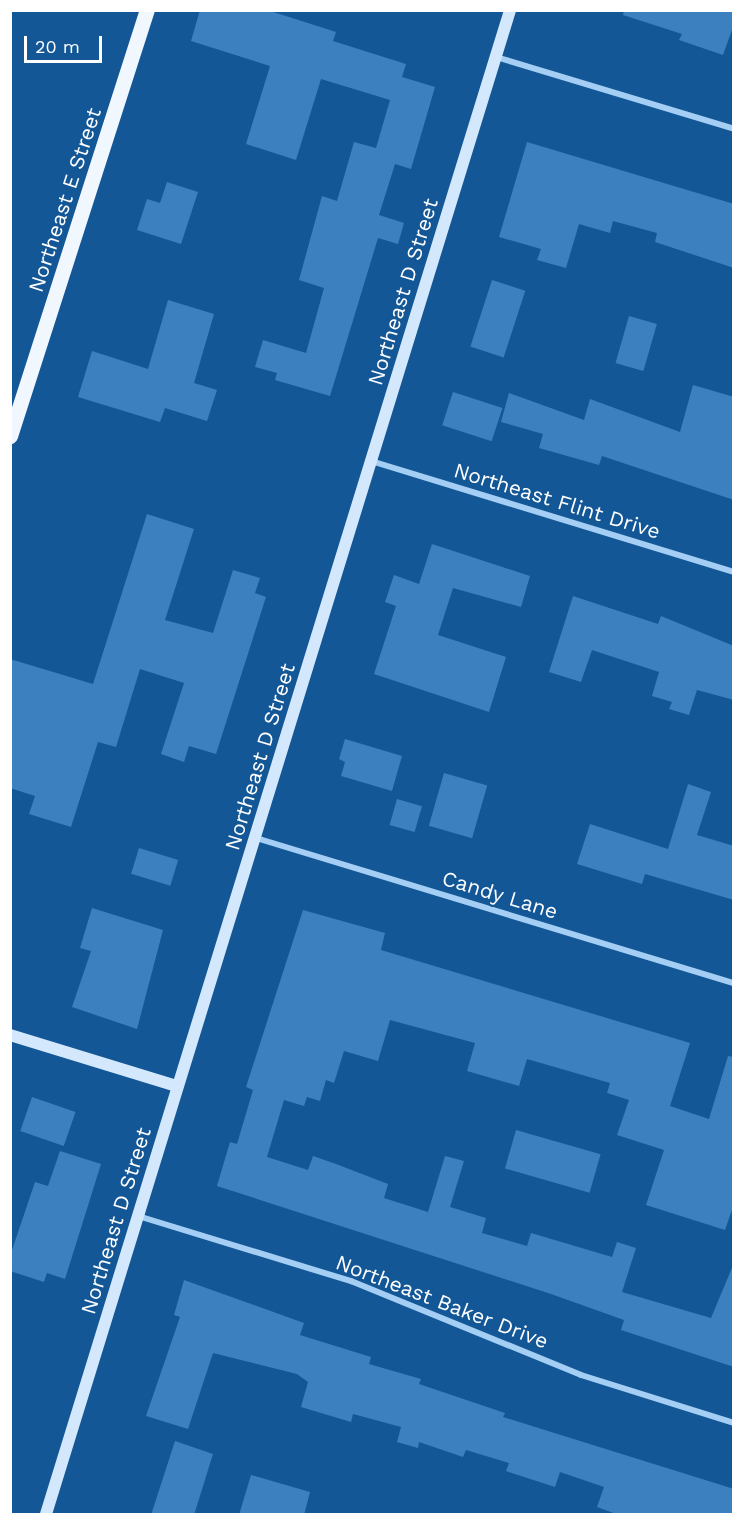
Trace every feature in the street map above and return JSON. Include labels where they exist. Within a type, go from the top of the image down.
[{"type":"main road","name":"Northeast E Street","points":[[10,436],[147,10]]},
{"type":"street","name":"Northeast D Street","points":[[46,1515],[510,10]]},
{"type":"street","points":[[495,57],[734,129]]},
{"type":"street","name":"Northeast Flint Drive","points":[[372,462],[734,572]]},
{"type":"street","name":"Candy Lane","points":[[256,838],[734,983]]},
{"type":"street","points":[[10,1035],[177,1086]]},
{"type":"street","name":"Northeast Baker Drive","points":[[138,1216],[351,1281],[581,1375],[734,1423]]},
{"type":"building","points":[[200,10],[267,10],[336,32],[333,41],[406,64],[402,77],[435,87],[411,169],[395,164],[379,215],[404,223],[398,244],[378,238],[330,396],[275,380],[277,373],[255,367],[263,340],[306,353],[324,288],[299,280],[322,196],[337,201],[354,142],[376,148],[390,100],[321,79],[296,160],[246,144],[270,66],[191,41]]},
{"type":"building","points":[[624,10],[734,10],[734,24],[723,55],[679,40],[682,34],[623,15]]},
{"type":"building","points":[[527,142],[734,204],[734,268],[655,242],[657,233],[613,221],[610,233],[579,224],[566,268],[537,260],[541,249],[499,237]]},
{"type":"building","points":[[167,182],[198,192],[181,244],[137,230],[147,199],[160,203]]},
{"type":"building","points":[[492,280],[525,291],[504,357],[470,347]]},
{"type":"building","points":[[168,300],[214,314],[194,383],[217,390],[207,421],[165,408],[160,422],[78,397],[92,351],[148,369]]},
{"type":"building","points":[[629,316],[657,324],[643,371],[615,363]]},
{"type":"building","points":[[693,385],[734,397],[734,500],[602,456],[599,465],[539,448],[543,434],[501,422],[509,393],[584,420],[590,399],[680,432]]},
{"type":"building","points":[[453,392],[502,408],[492,441],[442,425]]},
{"type":"building","points":[[147,514],[194,529],[165,620],[213,633],[233,570],[260,578],[255,593],[266,597],[216,754],[189,746],[184,762],[161,754],[184,683],[140,669],[116,747],[98,742],[71,827],[29,814],[35,796],[10,788],[10,659],[93,684]]},
{"type":"building","points":[[432,544],[530,576],[521,607],[453,588],[438,635],[506,657],[489,712],[374,674],[396,606],[385,602],[394,575],[419,584]]},
{"type":"building","points":[[573,596],[658,624],[661,616],[734,646],[734,700],[697,690],[689,715],[669,709],[672,702],[652,696],[659,672],[592,650],[581,682],[549,672]]},
{"type":"building","points":[[345,739],[402,756],[392,791],[341,776],[345,762],[339,759]]},
{"type":"building","points":[[444,773],[487,785],[472,838],[429,826]]},
{"type":"building","points":[[688,784],[711,792],[697,835],[734,846],[734,900],[645,874],[642,884],[577,864],[590,824],[668,849]]},
{"type":"building","points":[[397,799],[422,806],[415,832],[390,825]]},
{"type":"building","points":[[139,848],[178,860],[170,886],[131,874]]},
{"type":"building","points":[[92,908],[163,930],[137,1029],[72,1007],[91,951],[80,948]]},
{"type":"building","points":[[303,910],[385,933],[381,950],[690,1043],[670,1106],[709,1119],[728,1056],[734,1057],[734,1204],[725,1230],[646,1205],[664,1150],[617,1135],[629,1100],[607,1093],[610,1083],[527,1059],[519,1086],[467,1071],[475,1043],[390,1020],[378,1061],[344,1051],[334,1083],[326,1080],[320,1101],[307,1097],[304,1106],[284,1100],[267,1157],[308,1170],[313,1156],[388,1184],[384,1198],[428,1212],[445,1156],[464,1161],[450,1207],[486,1218],[482,1233],[527,1246],[531,1233],[612,1257],[617,1242],[636,1248],[622,1292],[711,1318],[734,1263],[734,1367],[621,1330],[624,1320],[551,1294],[217,1186],[230,1142],[237,1144],[253,1090],[246,1087]]},
{"type":"building","points":[[32,1097],[75,1112],[64,1146],[20,1131]]},
{"type":"building","points":[[516,1130],[601,1154],[590,1193],[505,1168]]},
{"type":"building","points":[[60,1151],[101,1164],[65,1279],[47,1273],[44,1282],[10,1271],[10,1256],[35,1182],[48,1186]]},
{"type":"building","points":[[184,1280],[304,1323],[300,1335],[371,1357],[369,1364],[421,1379],[419,1384],[505,1413],[503,1417],[734,1489],[734,1515],[619,1515],[597,1507],[604,1487],[560,1472],[555,1487],[506,1471],[509,1463],[466,1450],[463,1457],[419,1442],[418,1448],[397,1442],[401,1427],[353,1414],[351,1422],[301,1407],[308,1382],[297,1374],[213,1353],[188,1429],[146,1416],[180,1317],[174,1315]]},
{"type":"building","points":[[175,1441],[213,1454],[194,1515],[151,1515]]},
{"type":"building","points":[[251,1475],[310,1492],[304,1515],[239,1515]]}]
